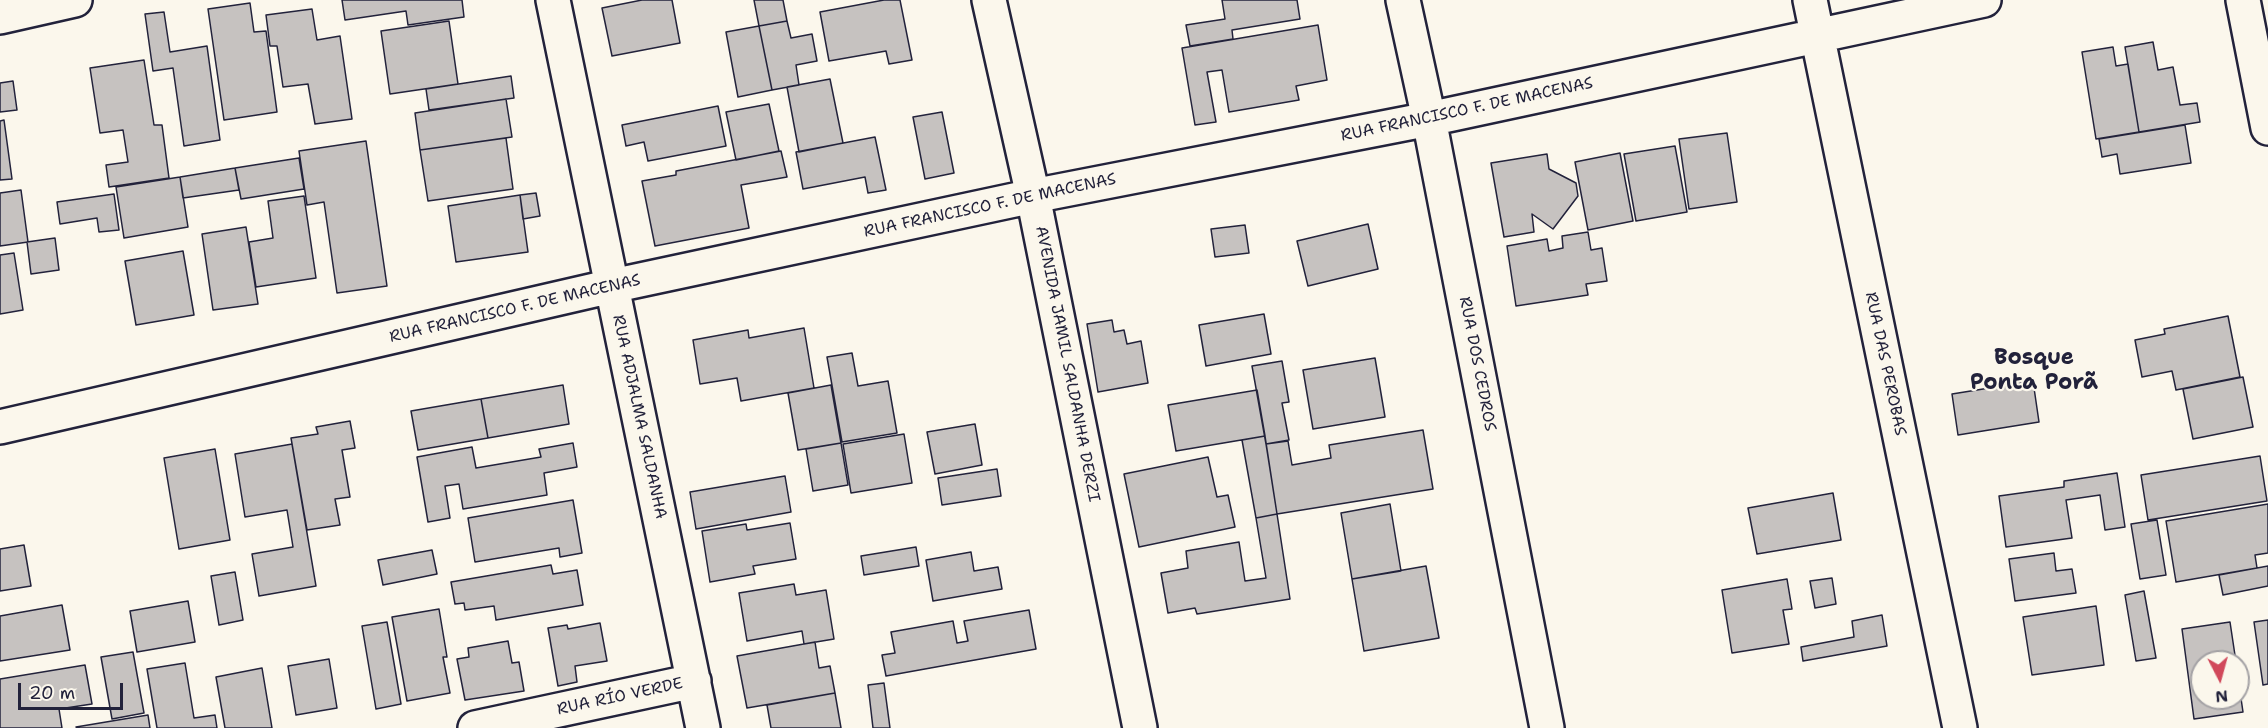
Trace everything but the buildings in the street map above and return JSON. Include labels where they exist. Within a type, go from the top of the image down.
[{"type":"street","points":[[0,17],[75,0]]},
{"type":"street","name":"RUA ADJALMA SALDANHA","points":[[553,0],[703,728]]},
{"type":"street","name":"AVENIDA JAMIL SALDANHA DERZI","points":[[989,0],[1033,196],[1140,728]]},
{"type":"street","name":"RUA DOS CEDROS","points":[[1403,0],[1429,119],[1547,728]]},
{"type":"street","name":"RUA DAS PEROBAS","points":[[1810,0],[1960,728]]},
{"type":"street","name":"RUA FRANCISCO F. DE MACENAS","points":[[0,427],[612,286],[1033,196],[1429,119],[1983,0]]},
{"type":"street","points":[[2243,0],[2268,128]]},
{"type":"street","name":"RUA RÍO VERDE","points":[[475,728],[694,681]]},
{"type":"district","name":"Bosque Ponta Porã","points":[[2034,370]]}]
